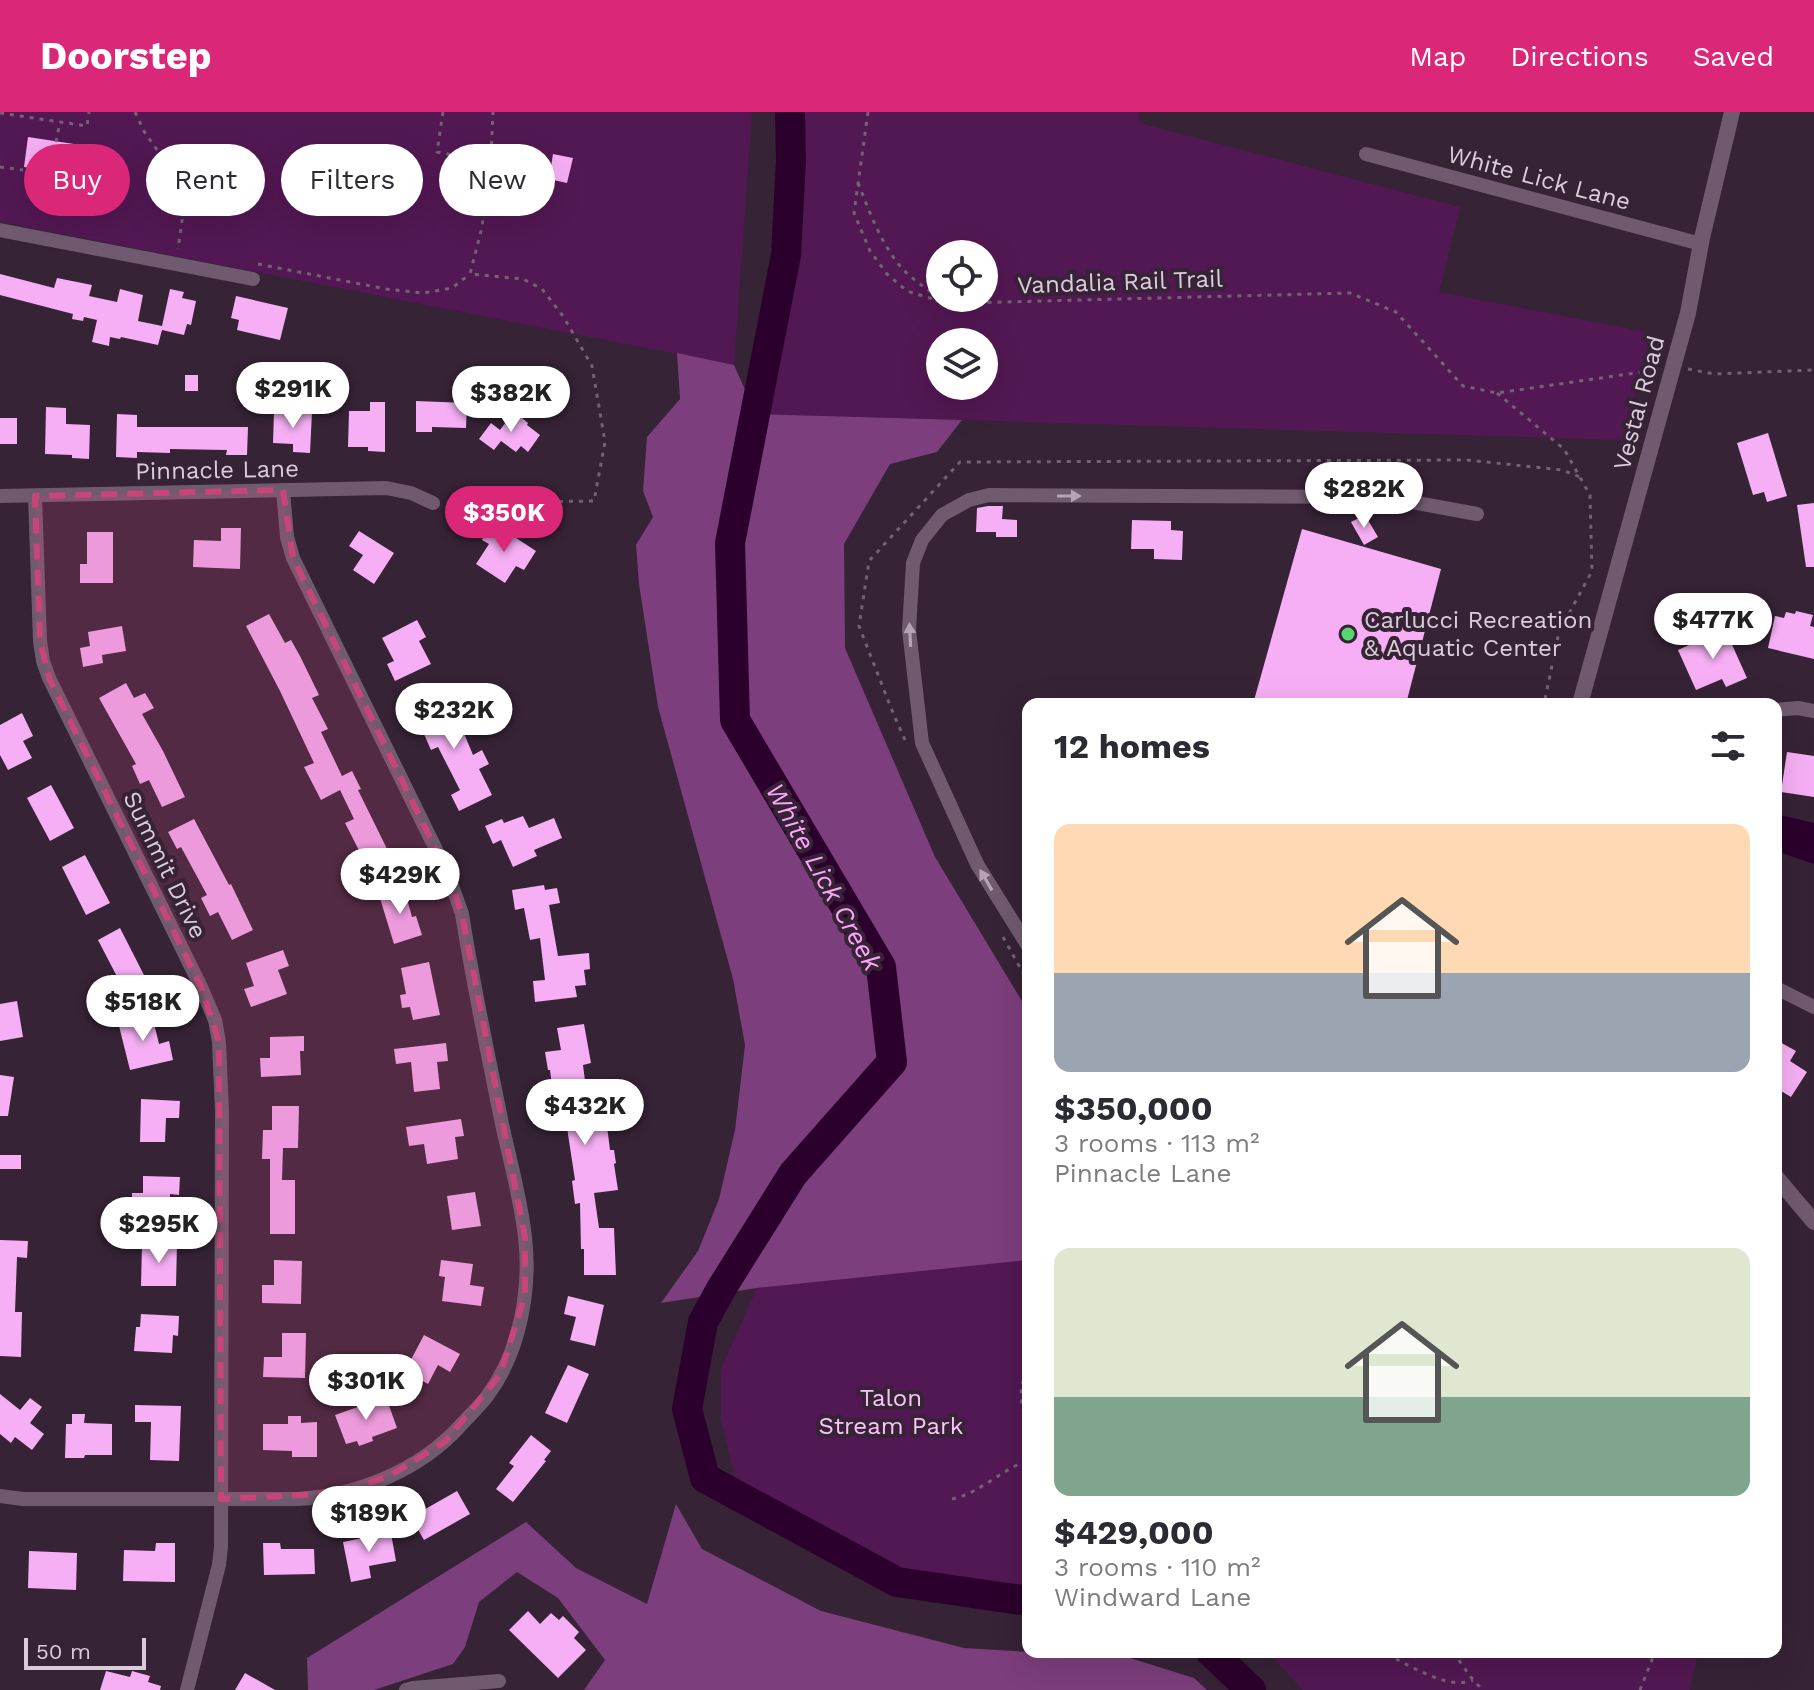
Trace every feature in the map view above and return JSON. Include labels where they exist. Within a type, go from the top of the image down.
[{"type":"street","name":"Vestal Road","points":[[1582,698],[1688,313],[1732,112]]},
{"type":"street","name":"White Lick Lane","points":[[1366,154],[1701,244]]},
{"type":"street","points":[[0,230],[253,279]]},
{"type":"street","name":"Pinnacle Lane","points":[[0,496],[386,488],[411,493],[433,503]]},
{"type":"street","points":[[0,1496],[23,1499],[221,1499],[307,1498],[342,1493],[391,1475],[446,1441],[488,1395],[510,1352],[525,1295],[525,1237],[462,914],[448,874],[293,558],[287,537],[283,490]]},
{"type":"street","points":[[1022,937],[977,864],[922,743],[909,630],[913,563],[922,540],[942,515],[969,500],[989,495],[1384,497],[1477,514]]},
{"type":"street","name":"Summit Drive","points":[[35,496],[43,661],[201,987],[215,1020],[219,1042],[222,1112],[219,1565],[187,1690]]},
{"type":"street","points":[[1782,709],[1814,711]]},
{"type":"street","points":[[1782,991],[1814,1007]]},
{"type":"street","points":[[1782,1184],[1814,1222]]},
{"type":"street","points":[[406,1690],[499,1681]]},
{"type":"path","points":[[0,113],[87,126],[89,112]]},
{"type":"path","points":[[135,112],[181,191],[183,214],[178,249]]},
{"type":"path","points":[[439,152],[443,112]]},
{"type":"path","points":[[491,144],[493,112]]},
{"type":"path","name":"Vandalia Rail Trail","points":[[868,112],[854,213],[870,251],[887,274],[907,291],[926,295]]},
{"type":"path","points":[[56,142],[60,122]]},
{"type":"path","points":[[0,167],[23,170]]},
{"type":"path","points":[[858,183],[876,228],[897,262],[926,288]]},
{"type":"path","points":[[252,263],[386,289],[423,293],[452,288],[470,274],[483,216]]},
{"type":"path","points":[[433,503],[594,501],[605,442],[592,366],[563,316],[542,289],[523,279],[470,274]]},
{"type":"path","name":"Vandalia Rail Trail","points":[[998,303],[1350,293],[1396,312],[1463,386],[1497,393],[1564,449],[1580,477]]},
{"type":"path","points":[[905,739],[859,626],[869,561],[960,462],[1467,460],[1562,470],[1580,477],[1590,495],[1592,571],[1559,632],[1545,698]]},
{"type":"path","points":[[998,928],[1022,971]]},
{"type":"path","points":[[1022,1384],[1022,1409]]},
{"type":"path","points":[[952,1499],[968,1496],[1022,1462]]},
{"type":"path","points":[[1457,1658],[1483,1690]]},
{"type":"path","points":[[1640,1690],[1653,1658]]},
{"type":"path","points":[[1396,1659],[1432,1678],[1465,1685],[1473,1680]]},
{"type":"highlighted area","points":[[283,490],[293,558],[448,874],[462,914],[525,1237],[525,1295],[500,1375],[446,1441],[391,1475],[342,1493],[221,1499],[219,1042],[201,987],[49,678],[40,641],[35,496]]},
{"type":"green space","points":[[0,112],[752,112],[734,365],[0,222]]},
{"type":"green space","points":[[790,112],[1139,112],[1140,123],[1460,207],[1439,292],[1651,333],[1624,440],[755,414],[786,255]]},
{"type":"green space","name":"Talon Stream Park","points":[[1022,1260],[1022,1584],[903,1572],[813,1526],[736,1482],[721,1419],[721,1369],[757,1288]]},
{"type":"green space","points":[[1274,1658],[1697,1658],[1690,1690],[1303,1690]]},
{"type":"shaded area","points":[[677,353],[734,365],[756,414],[962,420],[937,452],[890,464],[844,544],[845,648],[935,857],[1022,1001],[1022,1261],[757,1288],[661,1303],[698,1251],[719,1199],[735,1130],[745,1045],[733,979],[658,707],[639,584],[636,545],[653,517],[643,491],[647,437],[680,399]]},
{"type":"shaded area","points":[[1782,815],[1814,823],[1814,864],[1782,853]]},
{"type":"shaded area","points":[[676,1504],[702,1549],[821,1611],[964,1648],[1022,1651],[1022,1658],[1130,1658],[1194,1678],[1207,1690],[584,1690],[605,1660],[558,1598],[517,1572],[479,1602],[465,1647],[453,1664],[374,1690],[308,1690],[307,1658],[526,1522],[576,1568],[647,1604]]},
{"type":"building","points":[[28,137],[74,144],[27,144]]},
{"type":"building","points":[[555,154],[573,158],[567,183],[555,180]]},
{"type":"building","points":[[0,274],[54,288],[57,278],[92,285],[89,296],[117,302],[120,289],[143,295],[138,321],[162,326],[170,289],[184,292],[182,298],[196,301],[191,325],[187,324],[184,335],[162,330],[158,345],[110,337],[109,346],[92,342],[97,320],[84,317],[83,321],[72,319],[73,314],[0,295]]},
{"type":"building","points":[[236,296],[288,308],[280,340],[237,330],[239,320],[231,318]]},
{"type":"building","points":[[185,375],[198,375],[198,391],[185,391]]},
{"type":"building","points":[[416,401],[467,403],[466,428],[432,427],[432,432],[416,432]]},
{"type":"building","points":[[370,402],[385,402],[385,452],[368,451],[368,447],[348,447],[349,411],[370,411]]},
{"type":"building","points":[[46,407],[66,408],[66,424],[90,425],[89,459],[45,454]]},
{"type":"building","points":[[274,411],[312,412],[310,453],[293,452],[293,444],[273,443]]},
{"type":"building","points":[[514,411],[540,435],[528,452],[521,446],[516,452],[501,441],[494,450],[479,439],[491,423],[500,430]]},
{"type":"building","points":[[117,414],[137,415],[137,427],[248,427],[247,455],[226,455],[227,450],[170,449],[170,453],[137,452],[137,458],[116,457]]},
{"type":"building","points":[[0,418],[17,418],[17,444],[0,444]]},
{"type":"building","points":[[1768,433],[1787,496],[1767,502],[1764,492],[1753,495],[1737,443]]},
{"type":"building","points":[[1814,503],[1814,567],[1806,567],[1797,505]]},
{"type":"building","points":[[1003,506],[1002,519],[1017,520],[1017,537],[996,537],[996,532],[976,532],[977,508]]},
{"type":"building","points":[[1365,515],[1378,537],[1364,545],[1351,522]]},
{"type":"building","points":[[1132,520],[1171,521],[1171,530],[1183,531],[1182,560],[1154,559],[1154,549],[1131,549]]},
{"type":"building","points":[[493,523],[536,551],[524,570],[516,566],[505,583],[476,564],[489,544],[482,540]]},
{"type":"building","points":[[221,528],[241,528],[240,569],[193,567],[194,540],[221,541]]},
{"type":"building","name":"Carlucci Recreation & Aquatic Center","points":[[1302,529],[1441,569],[1408,698],[1255,698]]},
{"type":"building","points":[[359,531],[394,553],[374,584],[353,570],[363,555],[349,546]]},
{"type":"building","points":[[87,532],[113,532],[113,583],[80,583],[80,564],[87,564]]},
{"type":"building","points":[[1796,611],[1813,615],[1810,626],[1814,627],[1814,659],[1768,648],[1775,616],[1784,618],[1786,612],[1795,614]]},
{"type":"building","points":[[269,614],[285,643],[291,640],[300,656],[319,695],[312,698],[328,729],[321,732],[342,776],[352,771],[361,789],[358,790],[392,859],[369,870],[345,823],[354,819],[340,790],[321,800],[304,767],[314,763],[246,626]]},
{"type":"building","points":[[417,620],[426,637],[419,641],[431,664],[395,681],[387,664],[394,661],[382,638]]},
{"type":"building","points":[[122,626],[126,651],[102,655],[103,663],[83,667],[80,648],[90,646],[88,632]]},
{"type":"building","points":[[1725,629],[1747,678],[1726,687],[1722,679],[1696,690],[1678,650]]},
{"type":"building","points":[[126,683],[134,698],[145,693],[154,708],[142,714],[185,797],[162,807],[149,780],[140,784],[132,766],[136,764],[99,698]]},
{"type":"building","points":[[442,696],[448,709],[453,707],[473,755],[482,750],[489,764],[479,769],[492,795],[459,811],[451,795],[460,790],[438,747],[431,750],[413,709]]},
{"type":"building","points":[[22,713],[33,736],[23,741],[32,758],[8,770],[0,755],[0,725]]},
{"type":"building","points":[[1787,752],[1814,756],[1814,797],[1782,792]]},
{"type":"building","points":[[51,785],[74,828],[50,841],[27,798]]},
{"type":"building","points":[[523,816],[529,828],[554,818],[562,838],[534,850],[537,856],[513,867],[501,840],[493,844],[485,826],[502,819],[504,823]]},
{"type":"building","points":[[194,819],[253,930],[232,940],[218,912],[210,916],[201,898],[207,895],[181,847],[177,849],[168,832]]},
{"type":"building","points":[[85,855],[110,903],[86,915],[62,867]]},
{"type":"building","points":[[544,885],[545,890],[557,888],[560,903],[549,905],[558,956],[589,953],[590,969],[584,970],[586,985],[575,986],[577,997],[535,1002],[533,981],[545,980],[540,938],[530,940],[524,908],[515,910],[512,890]]},
{"type":"building","points":[[404,888],[412,917],[416,916],[422,935],[394,944],[379,895]]},
{"type":"building","points":[[120,928],[147,981],[125,992],[98,940]]},
{"type":"building","points":[[283,950],[289,966],[278,970],[287,994],[251,1007],[244,989],[254,986],[246,963]]},
{"type":"building","points":[[429,962],[440,1015],[413,1020],[410,1007],[402,1008],[400,995],[406,994],[401,968]]},
{"type":"building","points":[[17,1001],[23,1037],[0,1041],[0,1004]]},
{"type":"building","points":[[152,1015],[159,1044],[169,1041],[173,1060],[130,1070],[118,1022]]},
{"type":"building","points":[[584,1024],[591,1063],[583,1065],[589,1112],[605,1110],[610,1150],[614,1150],[616,1163],[618,1190],[594,1193],[599,1228],[614,1228],[616,1275],[584,1275],[580,1203],[575,1204],[572,1181],[575,1180],[564,1108],[555,1109],[545,1052],[561,1050],[557,1028]]},
{"type":"building","points":[[304,1036],[304,1051],[300,1051],[301,1075],[261,1077],[260,1058],[270,1058],[270,1037]]},
{"type":"building","points":[[446,1043],[448,1061],[437,1062],[440,1089],[414,1092],[411,1062],[396,1064],[394,1049]]},
{"type":"building","points":[[1782,1043],[1796,1051],[1790,1061],[1807,1072],[1791,1097],[1782,1092]]},
{"type":"building","points":[[0,1075],[14,1077],[8,1116],[0,1116]]},
{"type":"building","points":[[141,1099],[180,1101],[179,1118],[166,1118],[165,1142],[140,1142]]},
{"type":"building","points":[[272,1106],[299,1106],[298,1148],[283,1148],[282,1180],[295,1180],[295,1234],[270,1234],[270,1159],[262,1159],[263,1130],[272,1130]]},
{"type":"building","points":[[461,1119],[464,1136],[455,1137],[458,1159],[427,1164],[424,1144],[409,1146],[406,1127]]},
{"type":"building","points":[[0,1155],[21,1155],[21,1169],[0,1169]]},
{"type":"building","points":[[143,1176],[180,1177],[179,1195],[170,1194],[170,1215],[143,1215],[143,1207],[132,1206],[132,1193],[143,1193]]},
{"type":"building","points":[[475,1192],[481,1226],[452,1230],[447,1196]]},
{"type":"building","points":[[0,1240],[28,1241],[27,1258],[17,1257],[15,1312],[22,1312],[21,1357],[0,1356]]},
{"type":"building","points":[[142,1244],[177,1245],[176,1286],[141,1286]]},
{"type":"building","points":[[274,1260],[302,1261],[301,1304],[262,1303],[262,1285],[274,1285]]},
{"type":"building","points":[[441,1260],[473,1264],[470,1285],[484,1287],[481,1306],[442,1301],[445,1277],[439,1276]]},
{"type":"building","points":[[568,1296],[604,1305],[595,1346],[570,1340],[576,1317],[564,1314]]},
{"type":"building","points":[[141,1314],[179,1316],[178,1336],[173,1335],[172,1353],[134,1351],[136,1327],[140,1327]]},
{"type":"building","points":[[282,1333],[306,1333],[305,1378],[263,1377],[264,1357],[282,1357]]},
{"type":"building","points":[[424,1335],[460,1354],[450,1372],[438,1365],[428,1384],[405,1371]]},
{"type":"building","points":[[568,1365],[589,1374],[567,1423],[545,1413]]},
{"type":"building","points":[[0,1394],[20,1410],[30,1398],[42,1407],[30,1423],[44,1434],[32,1450],[15,1437],[11,1443],[0,1434]]},
{"type":"building","points":[[386,1397],[397,1428],[372,1437],[373,1441],[359,1446],[357,1441],[346,1444],[335,1415]]},
{"type":"building","points":[[135,1405],[181,1406],[179,1461],[150,1460],[151,1422],[135,1422]]},
{"type":"building","points":[[72,1414],[85,1414],[84,1423],[112,1424],[112,1455],[65,1458],[66,1424],[72,1424]]},
{"type":"building","points":[[288,1416],[301,1416],[301,1423],[317,1422],[317,1457],[292,1457],[292,1451],[263,1450],[263,1424],[288,1424]]},
{"type":"building","points":[[531,1435],[551,1451],[513,1502],[496,1489],[514,1466],[509,1463]]},
{"type":"building","points":[[457,1491],[470,1514],[424,1540],[413,1516]]},
{"type":"building","points":[[390,1528],[396,1561],[369,1566],[371,1578],[351,1582],[343,1542],[377,1535],[376,1530]]},
{"type":"building","points":[[156,1543],[175,1543],[175,1582],[123,1581],[124,1550],[155,1551]]},
{"type":"building","points":[[263,1543],[280,1543],[281,1549],[314,1549],[315,1574],[264,1575]]},
{"type":"building","points":[[29,1551],[77,1553],[76,1590],[28,1588]]},
{"type":"building","points":[[528,1611],[540,1624],[551,1613],[559,1620],[563,1616],[579,1632],[574,1638],[586,1650],[558,1678],[509,1630]]},
{"type":"building","points":[[106,1671],[130,1677],[132,1671],[150,1676],[148,1682],[161,1686],[160,1690],[100,1690]]},
{"type":"building","points":[[245,1673],[275,1690],[235,1690]]},
{"type":"waterway","name":"White Lick Creek","points":[[790,112],[786,255],[730,543],[735,720],[881,967],[892,1062],[793,1174],[721,1289],[703,1322],[687,1409],[705,1478],[897,1582],[1022,1600]]},
{"type":"waterway","name":"White Lick Creek","points":[[1217,1658],[1251,1690]]},
{"type":"place","name":"Carlucci Recreation & Aquatic Center","points":[[1348,634]]}]
